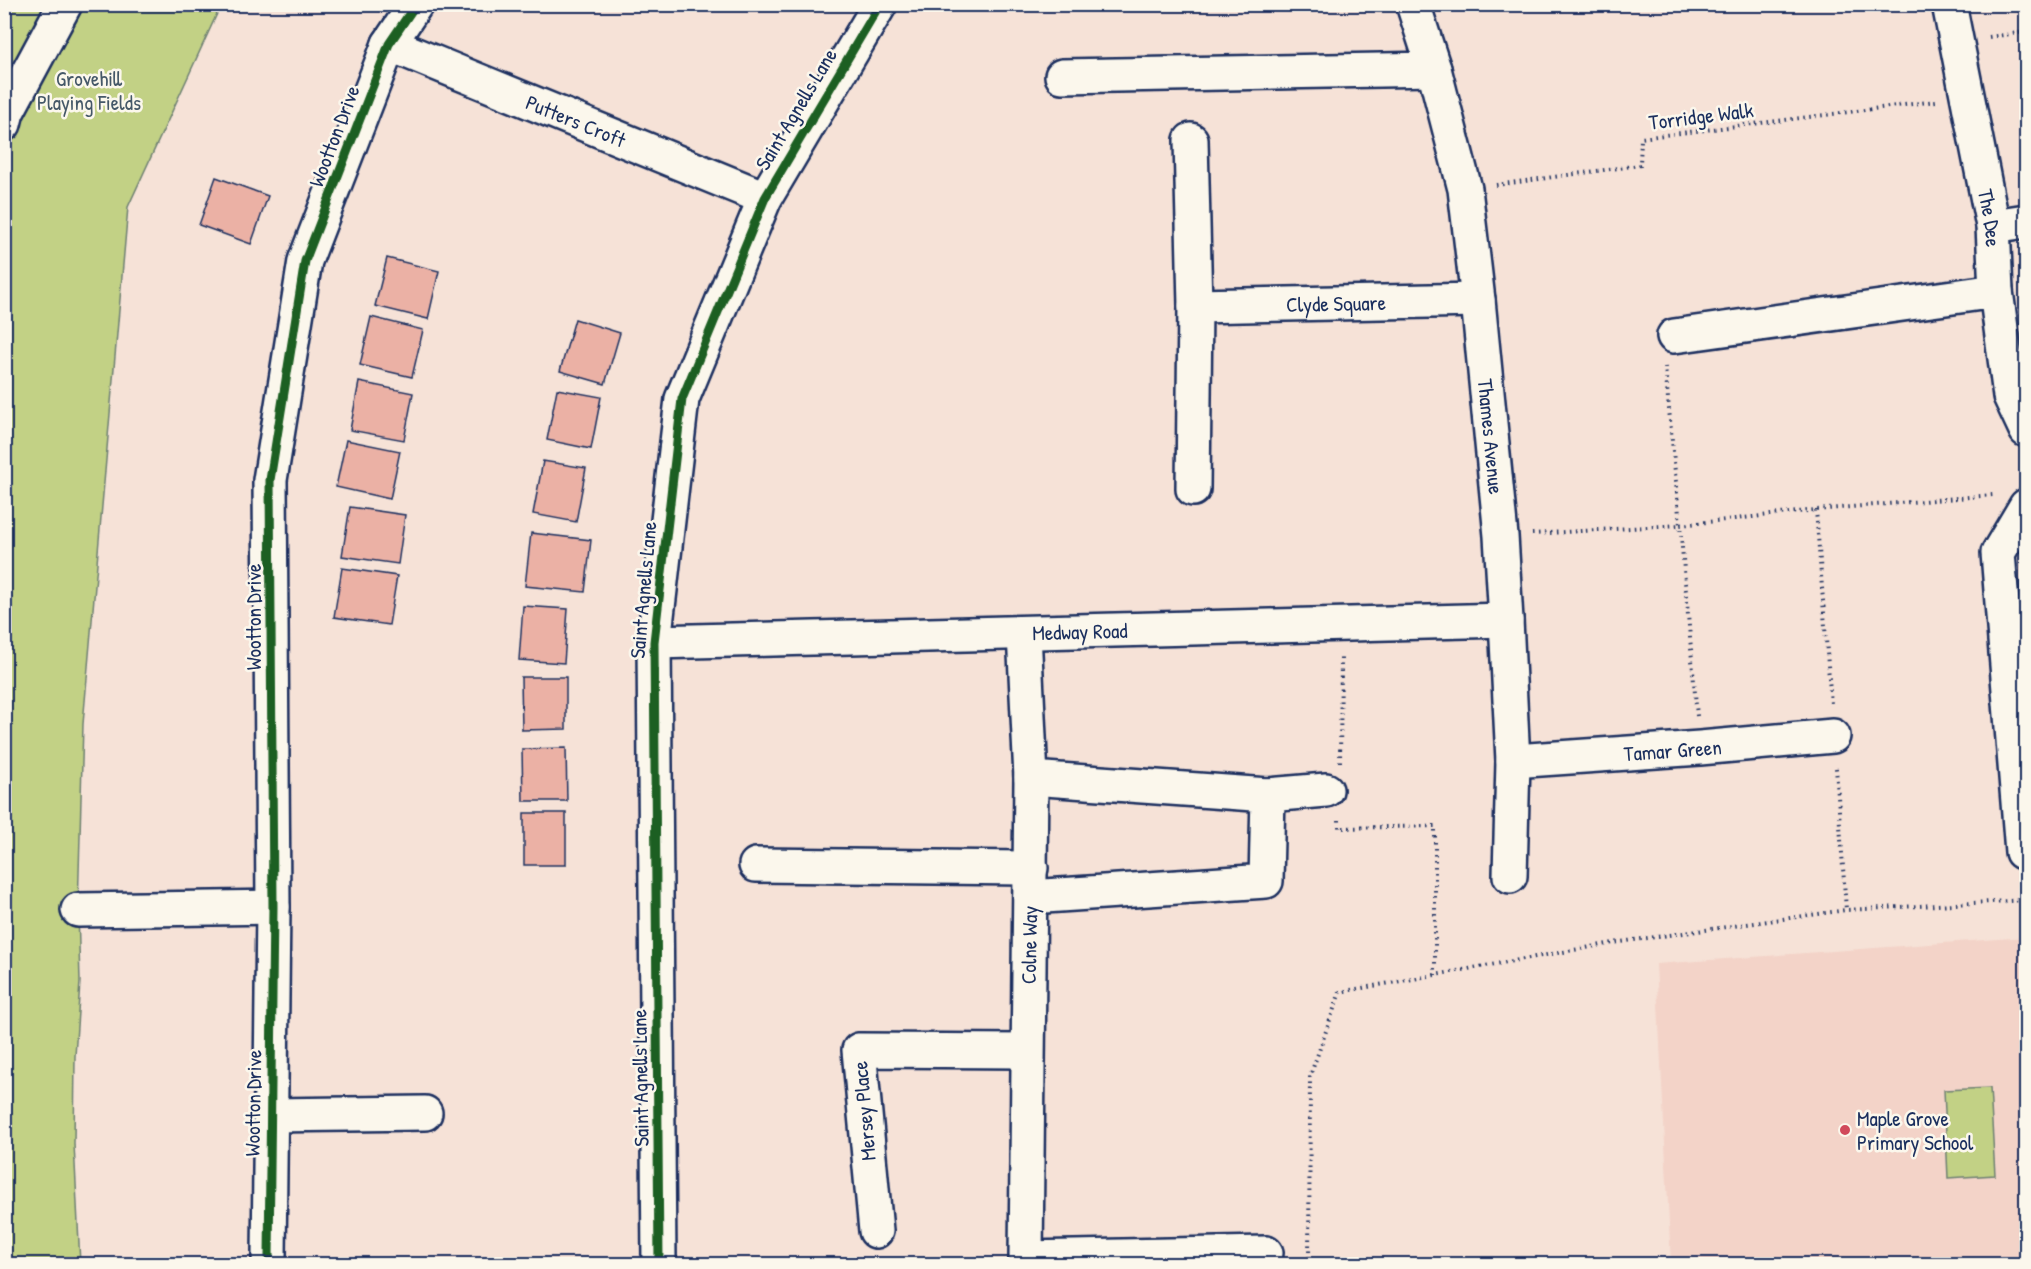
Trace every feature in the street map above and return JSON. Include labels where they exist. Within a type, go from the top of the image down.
[{"type":"street","points":[[4,124],[8,112],[65,4]]},
{"type":"street","name":"Wootton Drive","points":[[268,1257],[273,907],[270,480],[305,261],[389,44],[416,4]]},
{"type":"street","name":"Saint Agnells Lane","points":[[659,1264],[654,642],[682,399],[765,198],[880,4]]},
{"type":"street","name":"Thames Avenue","points":[[1413,4],[1434,69],[1465,189],[1478,300],[1501,536],[1514,761],[1510,876]]},
{"type":"street","name":"The Dee","points":[[1949,4],[1993,226],[1996,291],[2010,396],[2026,430]]},
{"type":"street","name":"Putters Croft","points":[[389,44],[765,198]]},
{"type":"street","points":[[1062,76],[1434,69]]},
{"type":"street","points":[[1191,140],[1195,306],[1192,489]]},
{"type":"street","points":[[1993,226],[2026,221]]},
{"type":"street","points":[[1669,346],[1996,291]]},
{"type":"street","name":"Clyde Square","points":[[1195,306],[1478,300]]},
{"type":"street","points":[[2015,500],[1998,553],[2022,852]]},
{"type":"street","name":"Medway Road","points":[[654,642],[1506,620]]},
{"type":"street","name":"Colne Way","points":[[1024,633],[1030,778],[1026,1258],[1266,1253]]},
{"type":"street","name":"Tamar Green","points":[[1514,761],[1833,736]]},
{"type":"street","points":[[1030,778],[1268,795],[1335,791]]},
{"type":"street","points":[[756,865],[1030,883],[1266,881],[1268,795]]},
{"type":"street","points":[[78,910],[273,907]]},
{"type":"street","name":"Mersey Place","points":[[876,1231],[859,1050],[1027,1051]]},
{"type":"street","points":[[270,1115],[425,1113]]},
{"type":"path","points":[[1669,346],[1680,525],[1700,748]]},
{"type":"path","points":[[1501,536],[1680,525],[1816,510],[2015,500]]},
{"type":"path","points":[[1342,624],[1335,791],[1339,828],[1435,826],[1436,975]]},
{"type":"path","points":[[1309,1264],[1310,1077],[1340,992],[1613,943],[1846,910],[2026,900]]},
{"type":"shaded area","name":"Maple Grove Primary School","points":[[2026,937],[2026,1264],[1671,1264],[1656,964]]},
{"type":"green space","name":"Grovehill Playing Fields","points":[[5,5],[221,5],[128,207],[83,724],[78,910],[80,982],[75,1056],[74,1144],[80,1264],[5,1264]]},
{"type":"green space","points":[[1990,1088],[1995,1175],[1948,1178],[1944,1090]]},
{"type":"building","points":[[216,177],[268,196],[251,244],[199,225]]},
{"type":"building","points":[[387,258],[439,271],[428,319],[375,306]]},
{"type":"building","points":[[371,317],[423,330],[412,377],[360,365]]},
{"type":"building","points":[[575,319],[620,333],[605,384],[560,371]]},
{"type":"building","points":[[359,382],[413,393],[404,440],[350,430]]},
{"type":"building","points":[[557,389],[601,397],[591,449],[547,440]]},
{"type":"building","points":[[346,440],[400,451],[390,499],[336,487]]},
{"type":"building","points":[[543,461],[586,468],[576,522],[533,514]]},
{"type":"building","points":[[350,507],[405,515],[398,564],[342,556]]},
{"type":"building","points":[[531,533],[591,540],[585,592],[525,586]]},
{"type":"building","points":[[342,568],[397,576],[389,625],[334,617]]},
{"type":"building","points":[[523,606],[568,609],[564,663],[519,660]]},
{"type":"building","points":[[521,677],[566,677],[566,729],[522,730]]},
{"type":"building","points":[[566,748],[567,801],[523,801],[522,749]]},
{"type":"building","points":[[524,813],[566,813],[566,865],[524,865]]},
{"type":"cycle path","points":[[269,1257],[273,907],[270,480],[305,261],[389,44],[416,4]]},
{"type":"cycle path","points":[[659,1264],[654,642],[682,399],[765,198],[880,4]]},
{"type":"place","name":"Maple Grove Primary School","points":[[1845,1130]]}]
